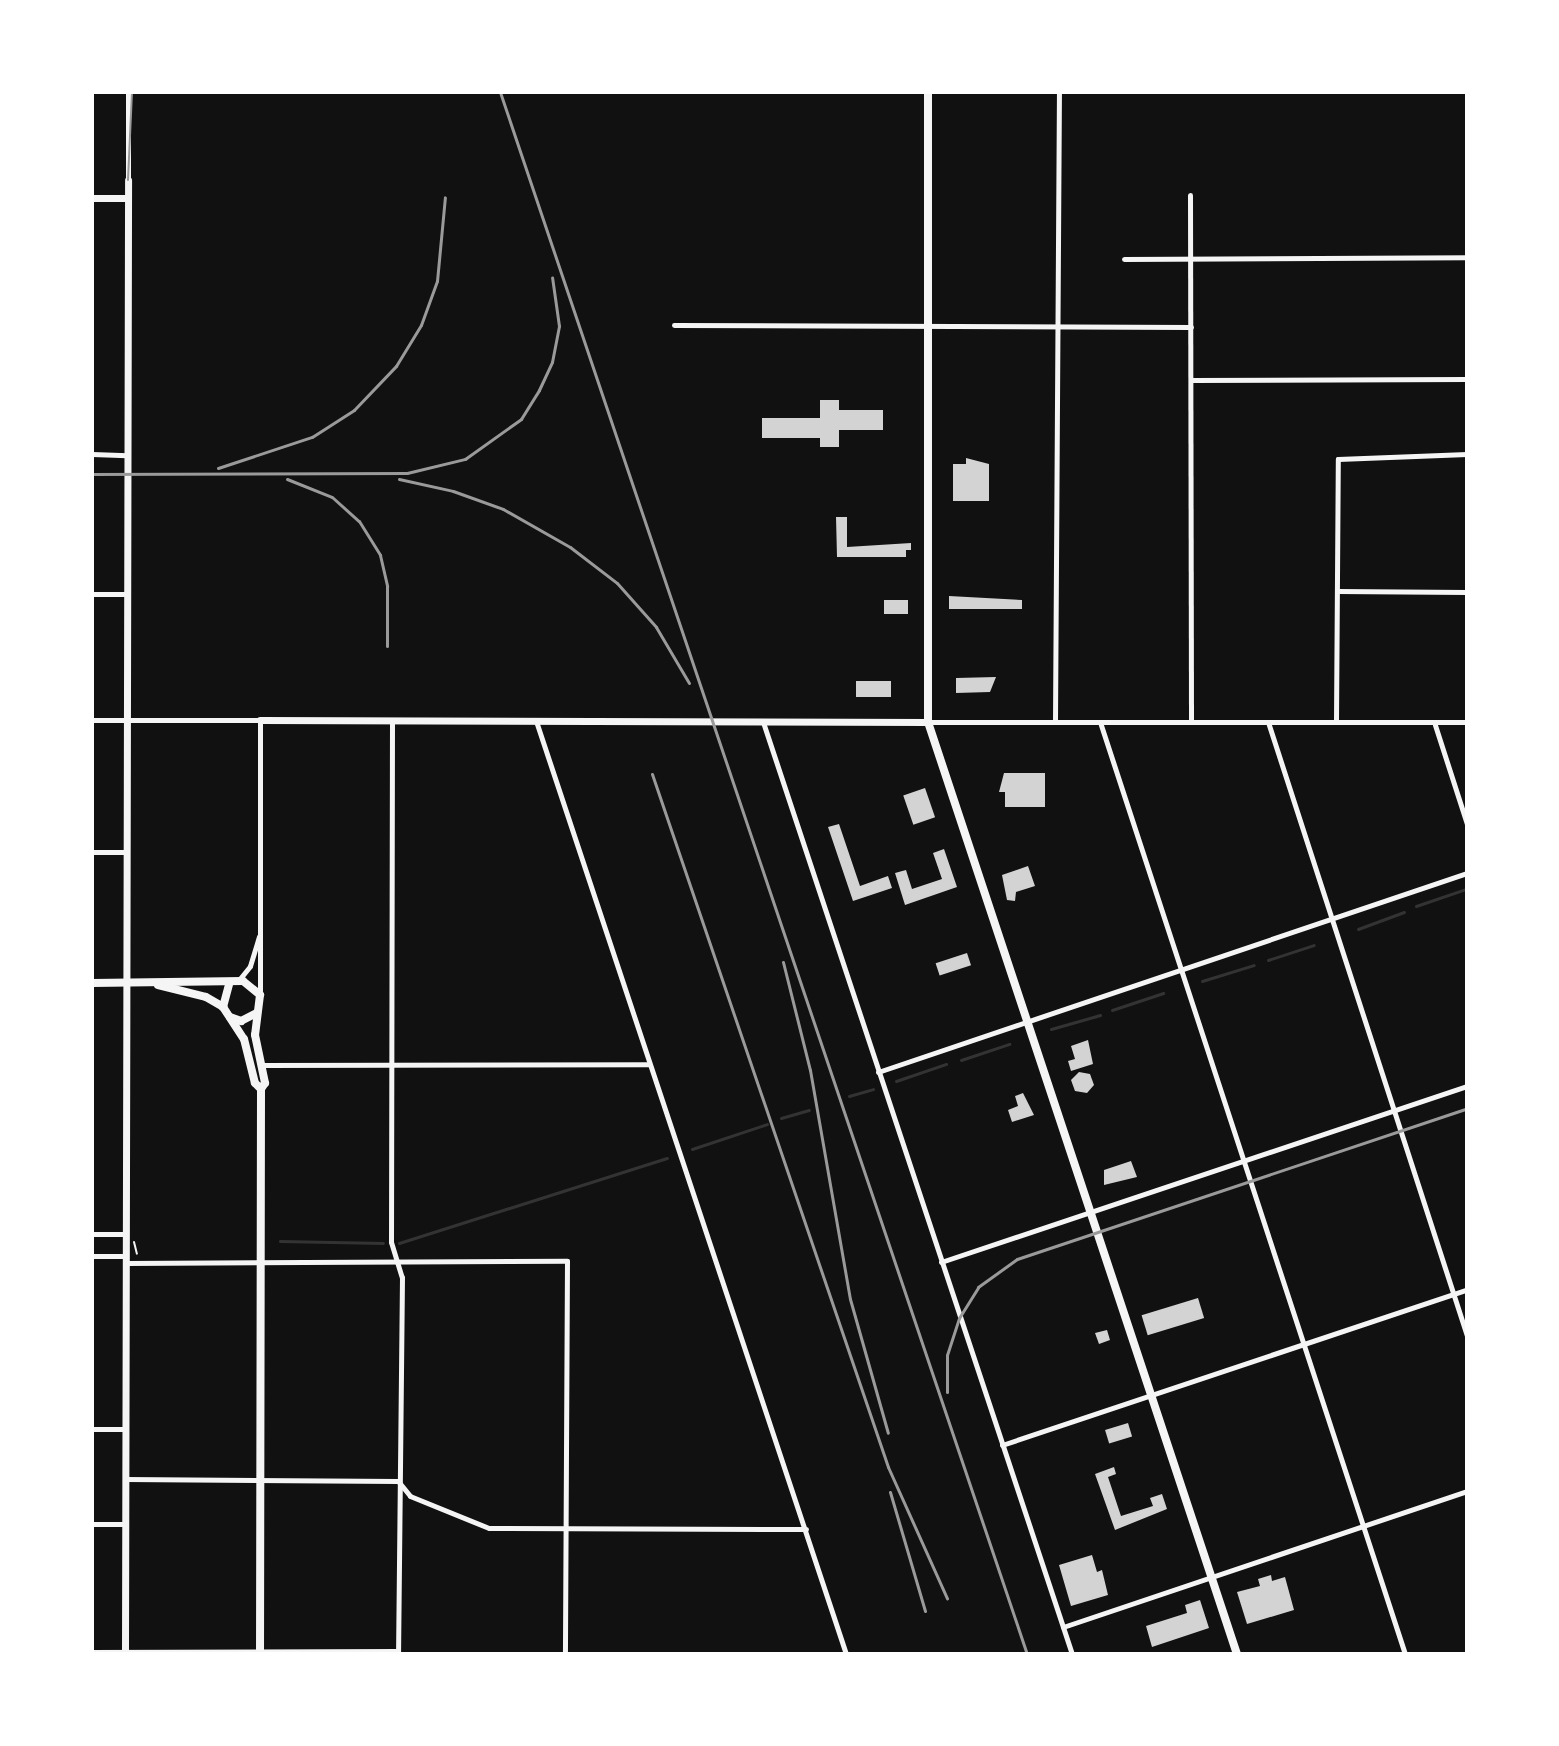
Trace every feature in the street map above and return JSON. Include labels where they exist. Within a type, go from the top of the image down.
[{"type":"main road","points":[[928,92],[928,722],[1237,1654]]},
{"type":"main road","points":[[92,983],[233,983],[254,985],[260,995],[255,1035],[264,1065],[261,1089],[260,1653]]},
{"type":"main road","points":[[223,1007],[233,983]]},
{"type":"main road","points":[[158,985],[206,997],[223,1007],[244,1040],[255,1083],[261,1089]]},
{"type":"main road","points":[[230,1017],[248,1020],[257,1013]]},
{"type":"street","points":[[125,1653],[128,92]]},
{"type":"street","points":[[1055,722],[1060,327],[1059,92]]},
{"type":"street","points":[[1190,195],[1191,721]]},
{"type":"street","points":[[92,198],[128,198]]},
{"type":"street","points":[[1124,259],[1467,257]]},
{"type":"street","points":[[674,325],[1191,327]]},
{"type":"street","points":[[1192,380],[1467,379]]},
{"type":"street","points":[[92,454],[127,455]]},
{"type":"street","points":[[1336,721],[1338,459],[1467,454]]},
{"type":"street","points":[[1337,591],[1467,592]]},
{"type":"street","points":[[92,594],[128,594]]},
{"type":"street","points":[[92,720],[1336,721],[1435,725],[1467,722]]},
{"type":"street","points":[[260,720],[260,995]]},
{"type":"street","points":[[92,1652],[398,1652],[402,1277],[391,1242],[392,721]]},
{"type":"street","points":[[535,721],[846,1654]]},
{"type":"street","points":[[763,722],[1072,1654]]},
{"type":"street","points":[[1100,722],[1241,1163],[1405,1654]]},
{"type":"street","points":[[1268,722],[1467,1336]]},
{"type":"street","points":[[1435,725],[1467,824]]},
{"type":"street","points":[[92,852],[127,852]]},
{"type":"street","points":[[878,1072],[1467,873]]},
{"type":"street","points":[[233,983],[250,966],[260,931]]},
{"type":"street","points":[[264,1065],[649,1064]]},
{"type":"street","points":[[941,1262],[1467,1086]]},
{"type":"street","points":[[92,1234],[124,1238]]},
{"type":"street","points":[[92,1256],[125,1260],[261,1263],[567,1261],[565,1654]]},
{"type":"street","points":[[1002,1445],[1467,1289]]},
{"type":"street","points":[[92,1429],[124,1429]]},
{"type":"street","points":[[124,1479],[398,1481]]},
{"type":"street","points":[[398,1481],[410,1496],[489,1528],[806,1529]]},
{"type":"street","points":[[1063,1627],[1467,1491]]},
{"type":"street","points":[[92,1524],[125,1524]]},
{"type":"path","points":[[124,1238],[135,1242],[141,1257]]},
{"type":"building","points":[[820,400],[839,400],[839,410],[883,410],[883,430],[839,430],[839,447],[820,447],[820,438],[762,438],[762,418],[820,418]]},
{"type":"building","points":[[966,458],[989,464],[989,501],[953,501],[953,464],[966,464]]},
{"type":"building","points":[[836,517],[847,517],[847,547],[911,543],[911,550],[906,550],[906,557],[837,557]]},
{"type":"building","points":[[949,596],[1022,600],[1022,609],[949,609]]},
{"type":"building","points":[[884,600],[908,600],[908,614],[884,614]]},
{"type":"building","points":[[996,677],[990,692],[956,693],[956,678]]},
{"type":"building","points":[[856,681],[891,681],[891,697],[856,697]]},
{"type":"building","points":[[1004,773],[1045,773],[1045,807],[1005,807],[1005,792],[999,792]]},
{"type":"building","points":[[925,788],[935,817],[913,825],[903,795]]},
{"type":"building","points":[[839,824],[860,886],[888,876],[892,888],[853,901],[828,827]]},
{"type":"building","points":[[944,849],[957,887],[905,905],[895,873],[906,870],[912,889],[942,879],[933,853]]},
{"type":"building","points":[[1028,866],[1035,886],[1016,892],[1015,901],[1007,900],[1002,875]]},
{"type":"building","points":[[967,953],[971,965],[940,976],[936,963]]},
{"type":"building","points":[[1088,1040],[1093,1064],[1071,1071],[1068,1061],[1075,1059],[1071,1046]]},
{"type":"building","points":[[1079,1072],[1090,1074],[1094,1085],[1087,1093],[1075,1091],[1071,1080]]},
{"type":"building","points":[[1023,1093],[1034,1115],[1012,1122],[1008,1110],[1018,1106],[1015,1096]]},
{"type":"building","points":[[1131,1161],[1137,1177],[1104,1185],[1104,1170]]},
{"type":"building","points":[[1198,1298],[1204,1318],[1148,1335],[1142,1315]]},
{"type":"building","points":[[1107,1330],[1110,1340],[1099,1344],[1095,1333]]},
{"type":"building","points":[[1128,1423],[1132,1436],[1109,1443],[1105,1430]]},
{"type":"building","points":[[1114,1467],[1116,1474],[1108,1477],[1121,1516],[1153,1506],[1150,1498],[1162,1494],[1167,1509],[1115,1530],[1095,1474]]},
{"type":"building","points":[[1092,1555],[1097,1572],[1102,1570],[1108,1595],[1071,1606],[1059,1565]]},
{"type":"building","points":[[1271,1575],[1272,1581],[1285,1577],[1294,1610],[1247,1624],[1237,1592],[1260,1586],[1258,1579]]},
{"type":"building","points":[[1200,1600],[1209,1628],[1152,1647],[1146,1626],[1187,1613],[1185,1605]]},
{"type":"waterway","points":[[1416,906],[1466,889]]},
{"type":"waterway","points":[[1358,929],[1404,912]]},
{"type":"waterway","points":[[1268,960],[1314,945]]},
{"type":"waterway","points":[[1202,981],[1254,965]]},
{"type":"waterway","points":[[1112,1010],[1163,993]]},
{"type":"waterway","points":[[1051,1029],[1100,1015]]},
{"type":"waterway","points":[[961,1060],[1009,1044]]},
{"type":"waterway","points":[[896,1081],[946,1064]]},
{"type":"waterway","points":[[849,1096],[873,1089]]},
{"type":"waterway","points":[[781,1118],[809,1110]]},
{"type":"waterway","points":[[692,1149],[767,1124]]},
{"type":"waterway","points":[[399,1243],[667,1158]]},
{"type":"waterway","points":[[280,1241],[383,1243]]},
{"type":"tram line","points":[[128,180],[132,92]]},
{"type":"railway","points":[[500,92],[1027,1654]]},
{"type":"railway","points":[[218,468],[312,437],[354,410],[396,366],[421,325],[437,281],[445,197]]},
{"type":"railway","points":[[92,474],[407,473],[465,459],[521,419],[539,390],[552,362],[559,326],[552,277]]},
{"type":"railway","points":[[287,479],[332,497],[359,521],[380,555],[387,586],[387,646]]},
{"type":"railway","points":[[399,479],[453,491],[503,509],[570,547],[617,583],[656,627],[689,683]]},
{"type":"railway","points":[[652,774],[888,1467],[947,1598]]},
{"type":"railway","points":[[783,962],[810,1070],[850,1299],[888,1433]]},
{"type":"railway","points":[[947,1392],[947,1355],[959,1318],[978,1287],[1017,1259],[1467,1108]]},
{"type":"railway","points":[[890,1492],[925,1611]]}]
